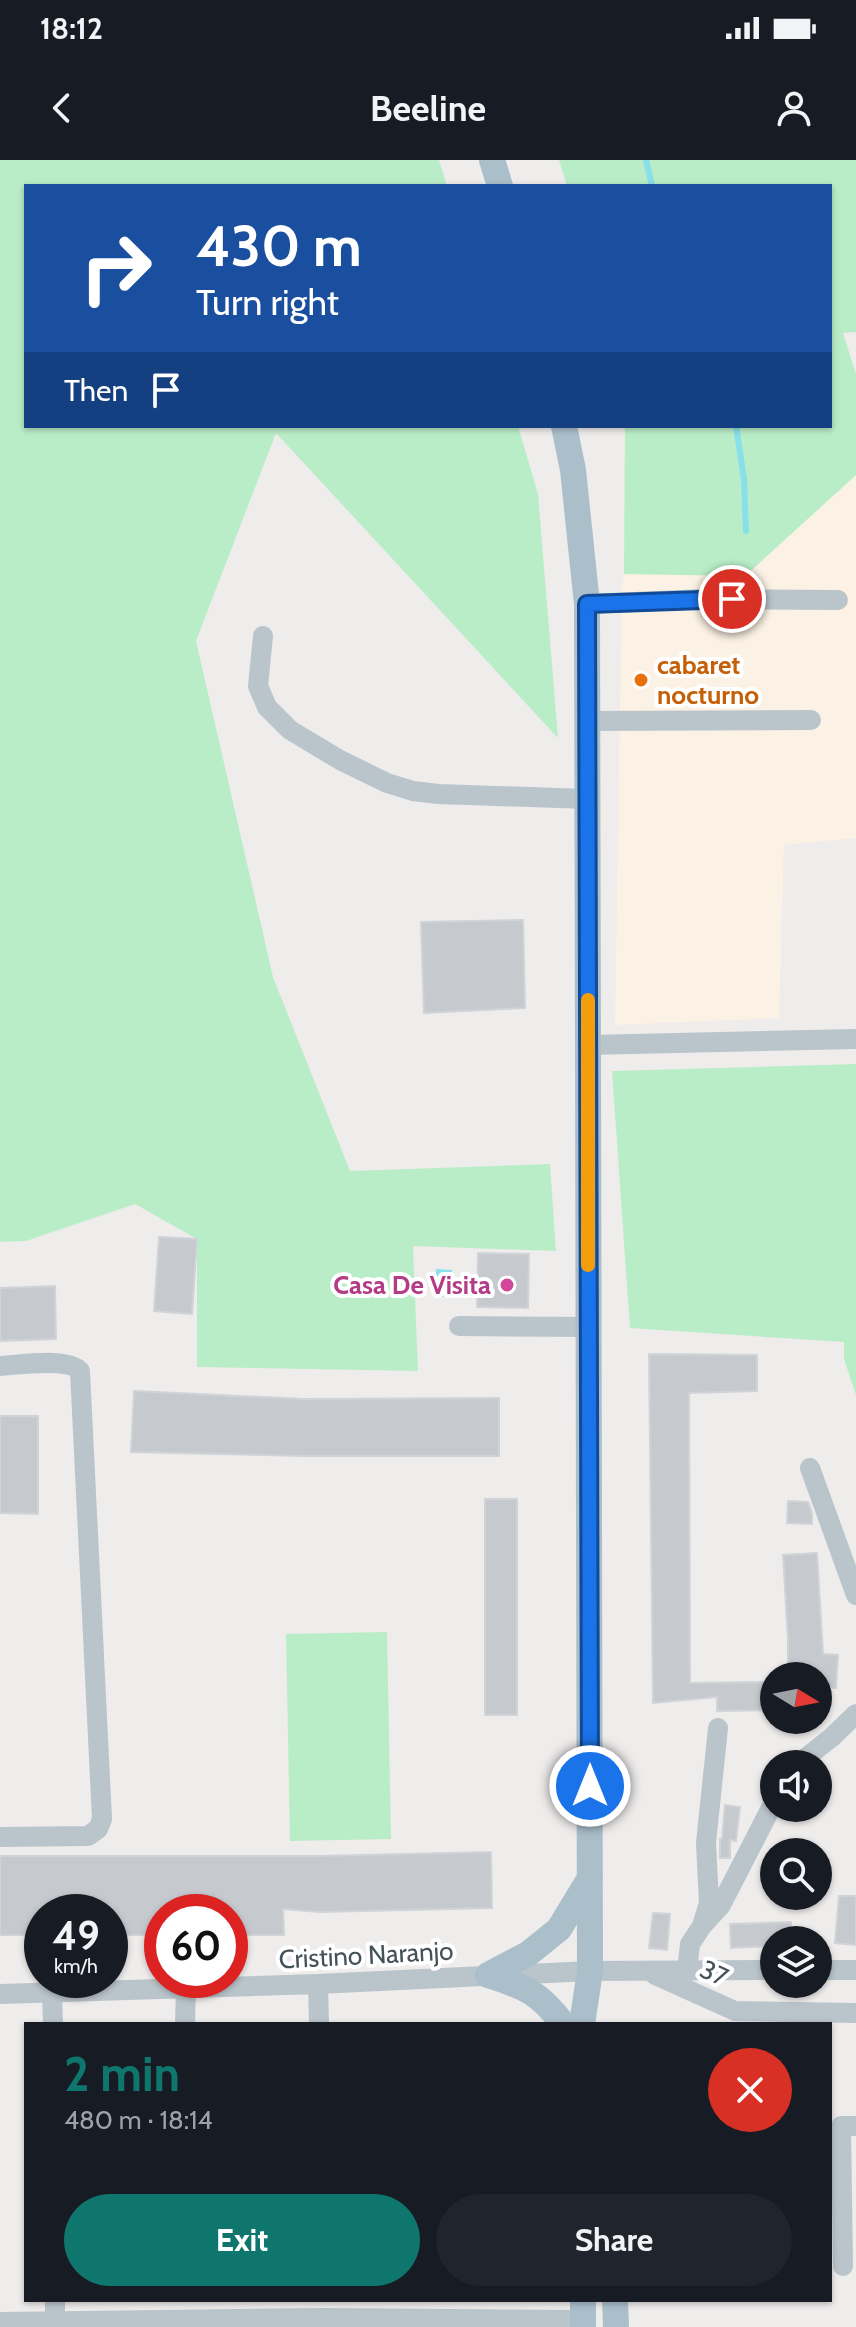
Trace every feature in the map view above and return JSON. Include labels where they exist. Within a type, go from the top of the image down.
[{"type":"main road","points":[[492,160],[499,184]]},
{"type":"main road","points":[[564,428],[573,470],[587,604],[590,1971],[582,2022]]},
{"type":"main road","points":[[488,1975],[528,1954],[559,1929],[590,1878]]},
{"type":"main road","points":[[590,1971],[603,2022]]},
{"type":"main road","points":[[488,1975],[525,1987],[548,2004],[562,2022]]},
{"type":"main road","points":[[615,2302],[616,2327]]},
{"type":"street","points":[[587,604],[706,599],[838,600]]},
{"type":"street","points":[[263,636],[258,686],[267,707],[290,730],[340,760],[387,783],[413,791],[587,799]]},
{"type":"street","points":[[587,721],[811,720]]},
{"type":"street","points":[[588,1045],[856,1039]]},
{"type":"street","points":[[459,1326],[588,1327]]},
{"type":"street","points":[[0,1366],[64,1363],[75,1365],[80,1371],[102,1819],[98,1829],[88,1836],[0,1837]]},
{"type":"street","points":[[810,1468],[856,1595]]},
{"type":"street","points":[[814,1750],[856,1714]]},
{"type":"street","points":[[702,1926],[709,1903],[706,1843],[718,1728]]},
{"type":"street","points":[[687,1971],[690,1944],[721,1905],[763,1822]]},
{"type":"street","name":"37","points":[[590,1971],[760,1970]]},
{"type":"street","points":[[832,1970],[856,1970]]},
{"type":"street","name":"Cristino Naranjo","points":[[248,1987],[590,1971]]},
{"type":"street","name":"37","points":[[648,1971],[735,2011],[856,2013]]},
{"type":"street","points":[[318,1984],[319,2022]]},
{"type":"street","name":"Cristino Naranjo","points":[[0,1994],[24,1994]]},
{"type":"street","points":[[52,1998],[53,2022]]},
{"type":"street","points":[[185,2022],[186,1998]]},
{"type":"street","points":[[843,2266],[841,2126],[856,2126]]},
{"type":"street","points":[[55,2302],[55,2325]]},
{"type":"street","points":[[0,2322],[55,2325],[441,2309],[583,2316]]},
{"type":"shaded area","points":[[856,475],[856,838],[784,845],[779,1018],[615,1025],[624,574],[745,576]]},
{"type":"green space","points":[[0,160],[439,160],[446,184],[24,184],[24,428],[519,428],[538,494],[558,738],[276,433],[196,641],[273,977],[350,1171],[550,1164],[556,1251],[413,1246],[418,1371],[197,1367],[197,1239],[135,1204],[26,1241],[0,1242]]},
{"type":"green space","points":[[559,160],[856,160],[856,332],[843,333],[856,374],[856,475],[745,576],[624,574],[625,428],[832,428],[832,184],[566,184]]},
{"type":"green space","points":[[856,1064],[856,1395],[844,1359],[844,1342],[630,1328],[612,1071]]},
{"type":"green space","points":[[387,1632],[391,1839],[290,1841],[286,1634]]},
{"type":"water","points":[[436,1269],[452,1270],[451,1297],[435,1297]]},
{"type":"building","points":[[523,920],[525,1008],[424,1013],[421,922]]},
{"type":"building","points":[[159,1237],[197,1239],[192,1314],[154,1311]]},
{"type":"building","points":[[478,1253],[529,1254],[528,1308],[477,1307]]},
{"type":"building","points":[[55,1286],[56,1339],[0,1341],[0,1288]]},
{"type":"building","points":[[649,1354],[757,1355],[757,1391],[689,1393],[690,1683],[760,1682],[760,1710],[717,1711],[717,1697],[653,1703]]},
{"type":"building","points":[[134,1391],[305,1399],[499,1398],[499,1456],[131,1452]]},
{"type":"building","points":[[0,1416],[38,1416],[38,1514],[0,1513]]},
{"type":"building","points":[[485,1499],[517,1499],[517,1715],[485,1715]]},
{"type":"building","points":[[788,1501],[808,1502],[812,1524],[787,1523]]},
{"type":"building","points":[[817,1553],[823,1654],[838,1655],[836,1688],[832,1688],[832,1662],[788,1662],[783,1555]]},
{"type":"building","points":[[725,1805],[740,1807],[736,1841],[730,1840],[730,1858],[720,1858],[720,1839]]},
{"type":"building","points":[[491,1852],[492,1908],[319,1912],[283,1909],[284,1935],[248,1935],[248,1894],[144,1894],[144,1935],[128,1935],[128,1894],[24,1894],[24,1935],[0,1935],[0,1856],[318,1856]]},
{"type":"building","points":[[839,1896],[856,1896],[856,1945],[835,1943]]},
{"type":"building","points":[[653,1913],[670,1914],[667,1950],[649,1948]]},
{"type":"building","points":[[791,1922],[791,1926],[760,1926],[760,1947],[731,1948],[730,1924]]},
{"type":"waterway","points":[[646,160],[652,184]]},
{"type":"waterway","points":[[736,428],[744,479],[746,531]]},
{"type":"slow traffic","points":[[588,1000],[588,1265]]},
{"type":"place","name":"cabaret nocturno","points":[[641,680]]},
{"type":"place","name":"Casa De Visita","points":[[507,1285]]},
{"type":"route","points":[[590,1786],[587,604],[732,599]]}]
